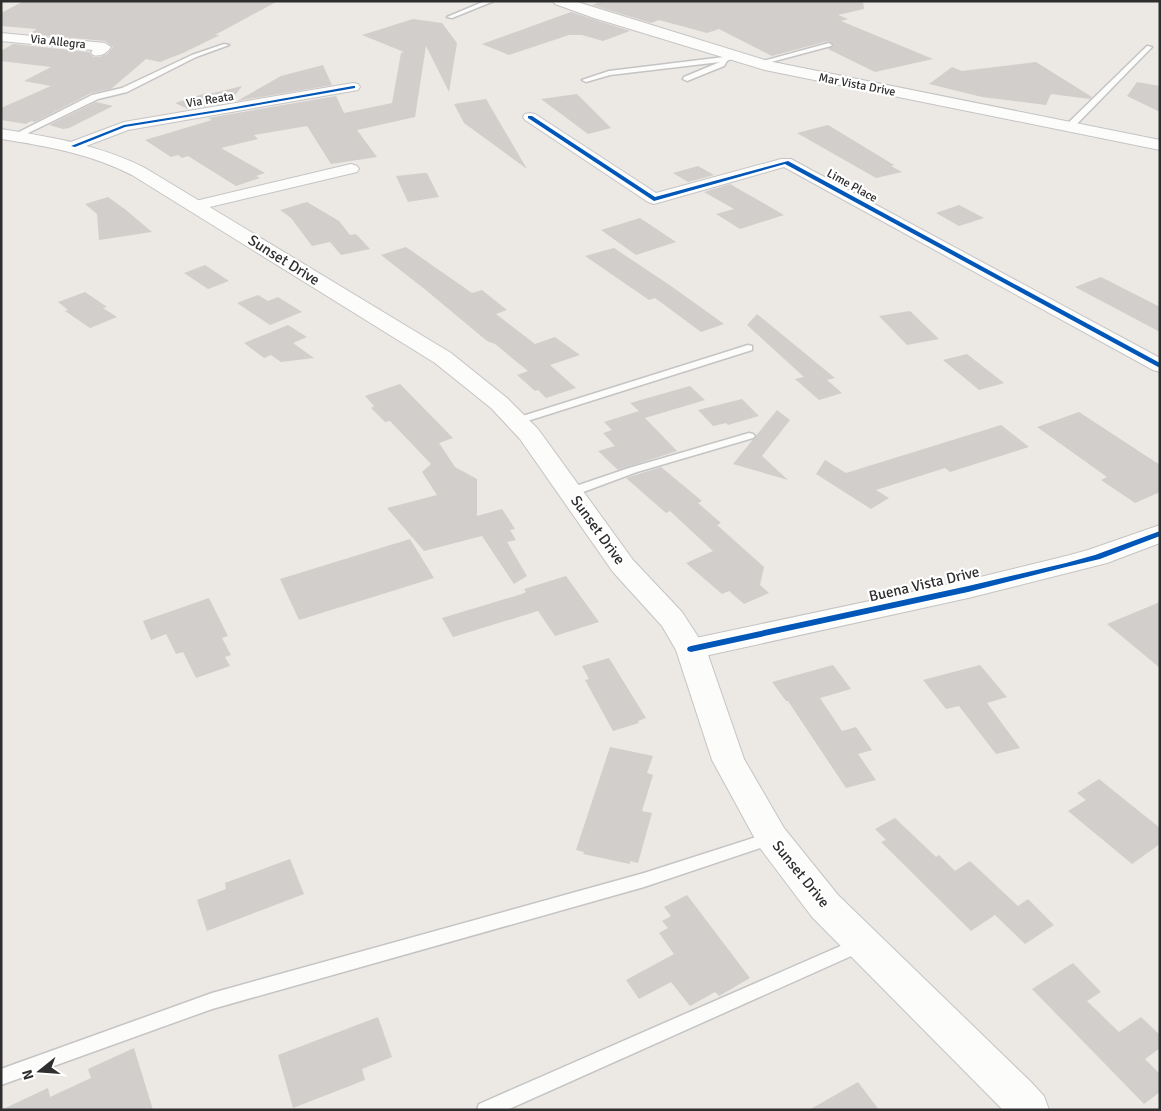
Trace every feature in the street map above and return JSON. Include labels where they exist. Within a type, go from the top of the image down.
[{"type":"main road","name":"Mar Vista Drive","points":[[560,1],[730,57],[821,78],[1160,145]]},
{"type":"main road","name":"Sunset Drive","points":[[8,135],[73,146],[110,158],[140,172],[443,358],[499,403],[529,434],[623,566],[672,619],[691,649],[728,760],[772,838],[825,906],[1029,1110]]},
{"type":"main road","name":"Buena Vista Drive","points":[[691,649],[1039,572],[1097,557],[1160,534]]},
{"type":"street","name":"Via Allegra","points":[[1,37],[105,47],[98,52]]},
{"type":"street","name":"Via Reata","points":[[73,146],[124,126],[353,87]]},
{"type":"street","name":"Lime Place","points":[[530,116],[654,199],[786,162],[1160,366]]},
{"type":"street","points":[[193,206],[351,169]]},
{"type":"lane","points":[[450,17],[491,1]]},
{"type":"lane","points":[[8,135],[95,97],[124,90],[194,56],[226,45]]},
{"type":"lane","points":[[760,63],[773,58],[829,45]]},
{"type":"lane","points":[[1069,127],[1149,47]]},
{"type":"lane","points":[[687,79],[722,65],[730,57]]},
{"type":"lane","points":[[586,80],[609,74],[730,57]]},
{"type":"lane","points":[[517,421],[748,348]]},
{"type":"lane","points":[[571,492],[633,470],[749,436]]},
{"type":"lane","points":[[3,1077],[212,1001],[644,880],[772,838]]},
{"type":"lane","points":[[486,1110],[862,944]]},
{"type":"building","points":[[24,1],[278,1],[215,35],[220,35],[183,53],[160,62],[146,59],[111,89],[91,93],[35,122],[31,121],[26,124],[1,120],[1,108],[51,86],[24,81],[51,67],[1,61],[1,51],[13,44],[89,52],[93,57],[99,57],[107,54],[113,47],[105,41],[29,34],[37,29],[1,26],[1,13]]},
{"type":"building","points":[[603,1],[863,1],[864,9],[838,15],[848,19],[841,21],[933,59],[875,72],[828,49],[834,45],[828,41],[772,56],[719,29],[707,33],[659,20],[651,23],[592,5]]},
{"type":"building","points":[[571,12],[630,31],[603,41],[582,35],[569,35],[509,55],[482,44]]},
{"type":"building","points":[[413,19],[442,23],[457,43],[449,92],[426,46],[415,117],[357,130],[377,157],[331,164],[307,126],[254,135],[258,139],[221,148],[265,173],[256,176],[260,178],[236,186],[188,156],[182,158],[178,155],[171,157],[145,140],[212,120],[208,118],[336,96],[344,113],[392,103],[401,53],[404,52],[362,35]]},
{"type":"building","points":[[1036,62],[1092,97],[1090,99],[1051,94],[1046,105],[982,97],[929,84],[952,67],[962,71]]},
{"type":"building","points":[[323,65],[332,85],[237,101],[281,76]]},
{"type":"building","points":[[1137,82],[1160,86],[1160,112],[1127,96]]},
{"type":"building","points":[[242,86],[230,102],[188,109],[175,103],[206,93],[209,94]]},
{"type":"building","points":[[577,94],[611,128],[588,134],[541,99]]},
{"type":"building","points":[[486,99],[527,169],[464,123],[454,104]]},
{"type":"building","points":[[96,102],[113,106],[69,128],[63,129],[49,125]]},
{"type":"building","points":[[828,125],[894,165],[891,166],[902,172],[876,178],[797,133]]},
{"type":"building","points":[[698,166],[714,175],[688,182],[673,173]]},
{"type":"building","points":[[427,173],[439,197],[408,202],[396,176]]},
{"type":"building","points":[[730,184],[784,215],[740,229],[716,214],[734,209],[704,192]]},
{"type":"building","points":[[108,197],[152,232],[99,240],[97,214],[85,204]]},
{"type":"building","points":[[307,202],[339,221],[350,235],[356,234],[370,249],[341,255],[330,242],[312,246],[291,218],[280,210]]},
{"type":"building","points":[[959,205],[984,218],[959,226],[936,213]]},
{"type":"building","points":[[640,218],[676,242],[636,255],[601,230]]},
{"type":"building","points":[[406,247],[472,293],[482,290],[507,310],[496,314],[535,344],[555,337],[580,355],[550,365],[576,388],[546,398],[538,390],[535,391],[517,375],[528,371],[495,344],[487,341],[381,255]]},
{"type":"building","points":[[614,248],[724,324],[701,332],[655,298],[649,300],[585,256]]},
{"type":"building","points":[[205,265],[229,281],[208,289],[184,273]]},
{"type":"building","points":[[1101,277],[1160,307],[1160,332],[1075,287]]},
{"type":"building","points":[[85,292],[107,307],[103,308],[117,317],[90,328],[65,311],[68,310],[58,302]]},
{"type":"building","points":[[258,295],[268,301],[278,297],[302,312],[270,325],[237,303]]},
{"type":"building","points":[[910,311],[939,339],[907,345],[879,316]]},
{"type":"building","points":[[757,314],[835,378],[827,380],[842,393],[819,400],[795,379],[804,377],[747,325]]},
{"type":"building","points":[[288,325],[307,337],[293,343],[314,358],[281,362],[271,355],[264,358],[244,343]]},
{"type":"building","points":[[967,354],[1004,383],[979,390],[943,360]]},
{"type":"building","points":[[400,384],[453,438],[439,443],[455,467],[477,479],[477,516],[502,509],[515,529],[510,530],[516,540],[507,542],[527,576],[514,584],[482,536],[424,551],[387,508],[437,495],[422,472],[431,464],[390,421],[385,422],[371,408],[374,406],[365,396]]},
{"type":"building","points":[[690,386],[705,400],[645,418],[677,451],[618,470],[598,451],[615,446],[603,433],[612,430],[604,422],[639,411],[630,403]]},
{"type":"building","points":[[742,399],[759,416],[728,425],[726,423],[713,426],[698,410]]},
{"type":"building","points":[[777,410],[790,420],[762,456],[788,480],[733,464]]},
{"type":"building","points":[[1079,412],[1160,465],[1160,492],[1135,503],[1101,480],[1107,477],[1037,427]]},
{"type":"building","points":[[1001,425],[1029,447],[950,472],[945,468],[876,490],[889,498],[871,509],[816,474],[825,460],[846,473]]},
{"type":"building","points":[[661,467],[702,501],[698,503],[721,523],[717,525],[764,567],[760,585],[769,593],[744,604],[729,591],[722,594],[686,563],[713,551],[670,511],[666,513],[626,478]]},
{"type":"building","points":[[410,539],[434,578],[299,620],[280,579]]},
{"type":"building","points":[[566,576],[599,622],[555,636],[538,611],[453,637],[442,618],[522,594],[526,592],[524,589]]},
{"type":"building","points":[[209,598],[228,636],[222,638],[231,655],[225,657],[230,666],[196,678],[183,652],[176,654],[166,634],[151,640],[143,621]]},
{"type":"building","points":[[1160,602],[1160,668],[1107,624]]},
{"type":"building","points":[[609,658],[646,718],[638,721],[639,723],[613,731],[585,680],[589,679],[582,666]]},
{"type":"building","points":[[833,665],[851,689],[820,698],[842,731],[856,727],[872,750],[858,754],[876,780],[846,788],[788,701],[786,701],[772,682]]},
{"type":"building","points":[[980,665],[1007,697],[987,703],[1020,748],[996,754],[959,706],[946,709],[923,680]]},
{"type":"building","points":[[610,747],[653,756],[647,773],[653,775],[642,811],[652,813],[638,863],[630,861],[630,864],[583,854],[584,852],[576,850]]},
{"type":"building","points":[[1099,779],[1160,828],[1160,844],[1132,864],[1068,811],[1086,800],[1077,793]]},
{"type":"building","points":[[895,818],[936,857],[939,855],[955,871],[970,861],[1018,906],[1028,899],[1054,925],[1025,944],[995,915],[971,931],[881,842],[886,840],[875,829]]},
{"type":"building","points":[[290,859],[304,894],[207,931],[197,900],[226,889],[225,883]]},
{"type":"building","points":[[687,895],[750,978],[719,996],[715,992],[690,1006],[671,982],[639,999],[626,980],[674,954],[659,933],[668,928],[662,921],[671,916],[664,907]]},
{"type":"building","points":[[1073,963],[1101,992],[1087,1001],[1119,1032],[1141,1017],[1160,1035],[1160,1048],[1145,1059],[1160,1074],[1160,1092],[1144,1104],[1032,989]]},
{"type":"building","points":[[378,1017],[392,1057],[362,1069],[365,1080],[293,1108],[278,1055]]},
{"type":"building","points":[[134,1048],[153,1110],[1,1110],[48,1088],[50,1097],[91,1078],[88,1069]]},
{"type":"building","points":[[858,1082],[879,1110],[809,1110]]},
{"type":"cycle path","points":[[73,146],[124,126],[353,87]]},
{"type":"cycle path","points":[[530,117],[654,199],[786,162],[1160,366]]},
{"type":"cycle path","points":[[691,649],[968,589],[1066,565],[1097,557],[1160,533]]}]
